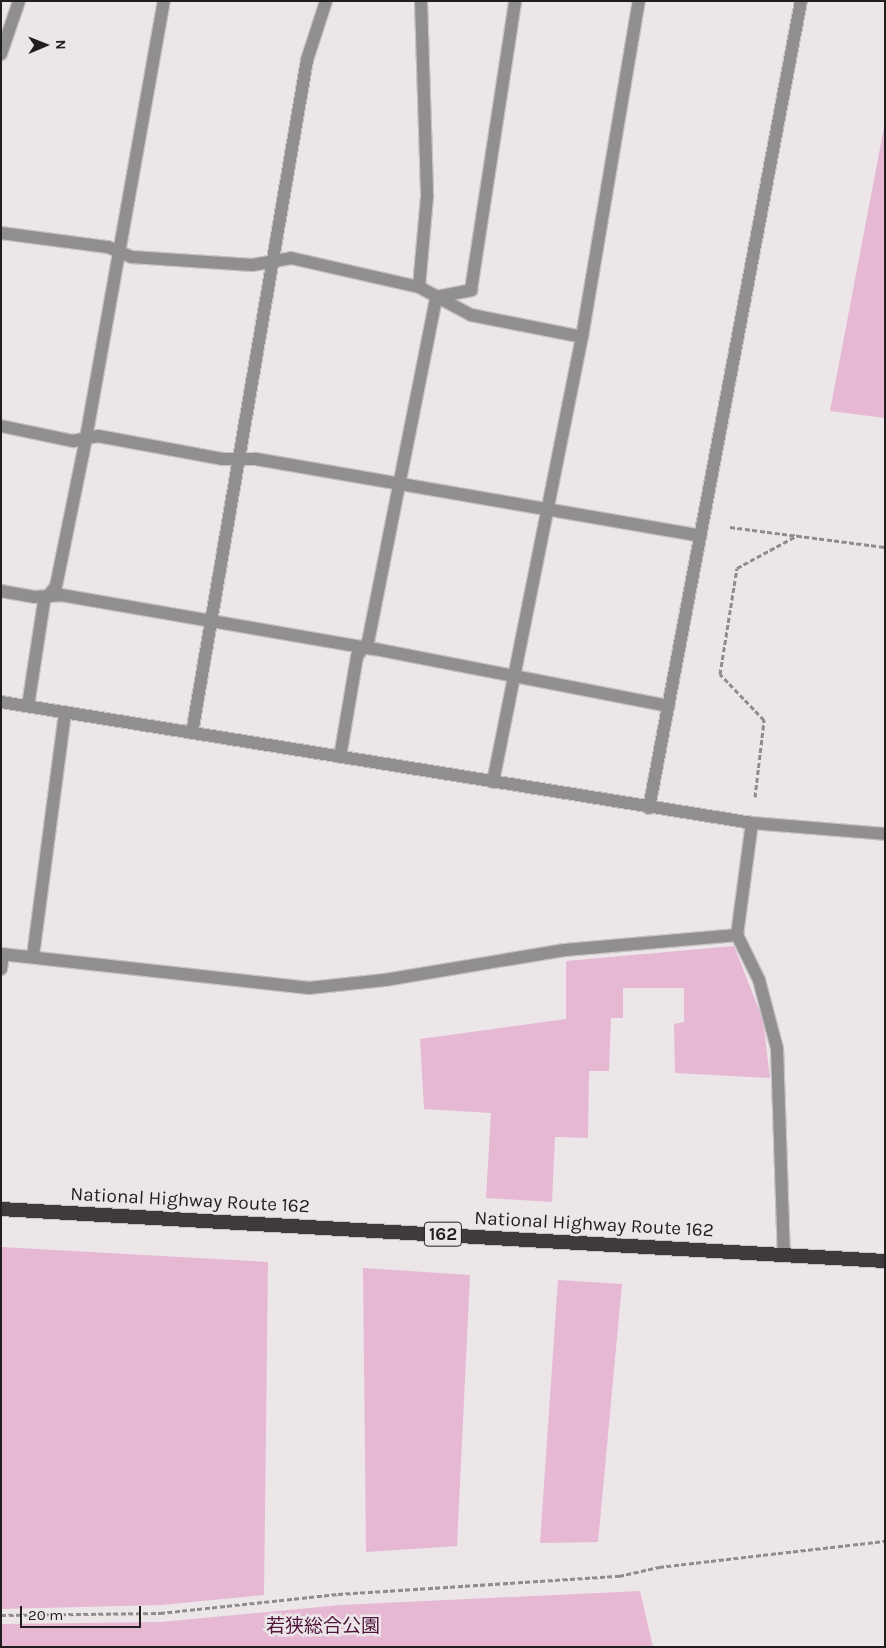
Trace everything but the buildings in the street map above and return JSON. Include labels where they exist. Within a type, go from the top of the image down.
[{"type":"highway","name":"National Highway Route 162","points":[[1,1208],[885,1261]]},
{"type":"street","points":[[1,54],[19,1]]},
{"type":"street","points":[[28,706],[44,601],[56,586],[86,438],[164,1]]},
{"type":"street","points":[[192,733],[307,60],[326,1]]},
{"type":"street","points":[[419,287],[427,196],[421,1]]},
{"type":"street","points":[[436,297],[471,290],[515,1]]},
{"type":"street","points":[[492,782],[544,511],[582,337],[640,1]]},
{"type":"street","points":[[649,808],[801,1]]},
{"type":"street","points":[[1,233],[120,252],[132,257],[252,265],[291,258],[419,287],[471,316],[582,337]]},
{"type":"street","points":[[340,757],[357,656],[364,648],[436,297]]},
{"type":"street","points":[[1,426],[73,441],[86,438],[399,482],[544,511],[701,529]]},
{"type":"street","points":[[1,591],[49,596],[364,648],[668,706]]},
{"type":"street","points":[[1,702],[752,824],[885,834]]},
{"type":"street","points":[[33,956],[65,712]]},
{"type":"street","points":[[752,824],[737,935],[759,980],[777,1048],[784,1254]]},
{"type":"street","points":[[1,969],[2,954],[309,988],[385,980],[565,950],[737,935]]},
{"type":"path","points":[[701,529],[798,536],[885,547]]},
{"type":"path","points":[[752,824],[764,720],[720,674],[723,654],[737,568],[798,536]]},
{"type":"path","points":[[1,1615],[160,1613],[338,1594],[619,1576],[659,1567],[885,1541]]},
{"type":"green space","points":[[885,122],[885,418],[830,411]]},
{"type":"green space","points":[[734,946],[763,1020],[770,1078],[675,1073],[674,1024],[684,1022],[684,988],[623,988],[623,1018],[611,1018],[609,1071],[589,1071],[588,1138],[555,1137],[552,1202],[486,1198],[491,1113],[424,1109],[420,1039],[566,1019],[566,961]]},
{"type":"green space","points":[[1,1247],[268,1262],[264,1595],[162,1605],[1,1609]]},
{"type":"green space","points":[[363,1268],[470,1275],[457,1546],[366,1552]]},
{"type":"green space","points":[[558,1280],[622,1284],[598,1542],[540,1543]]},
{"type":"green space","name":"若狭総合公園","points":[[640,1591],[653,1647],[1,1647],[1,1624],[161,1622],[341,1605]]}]
